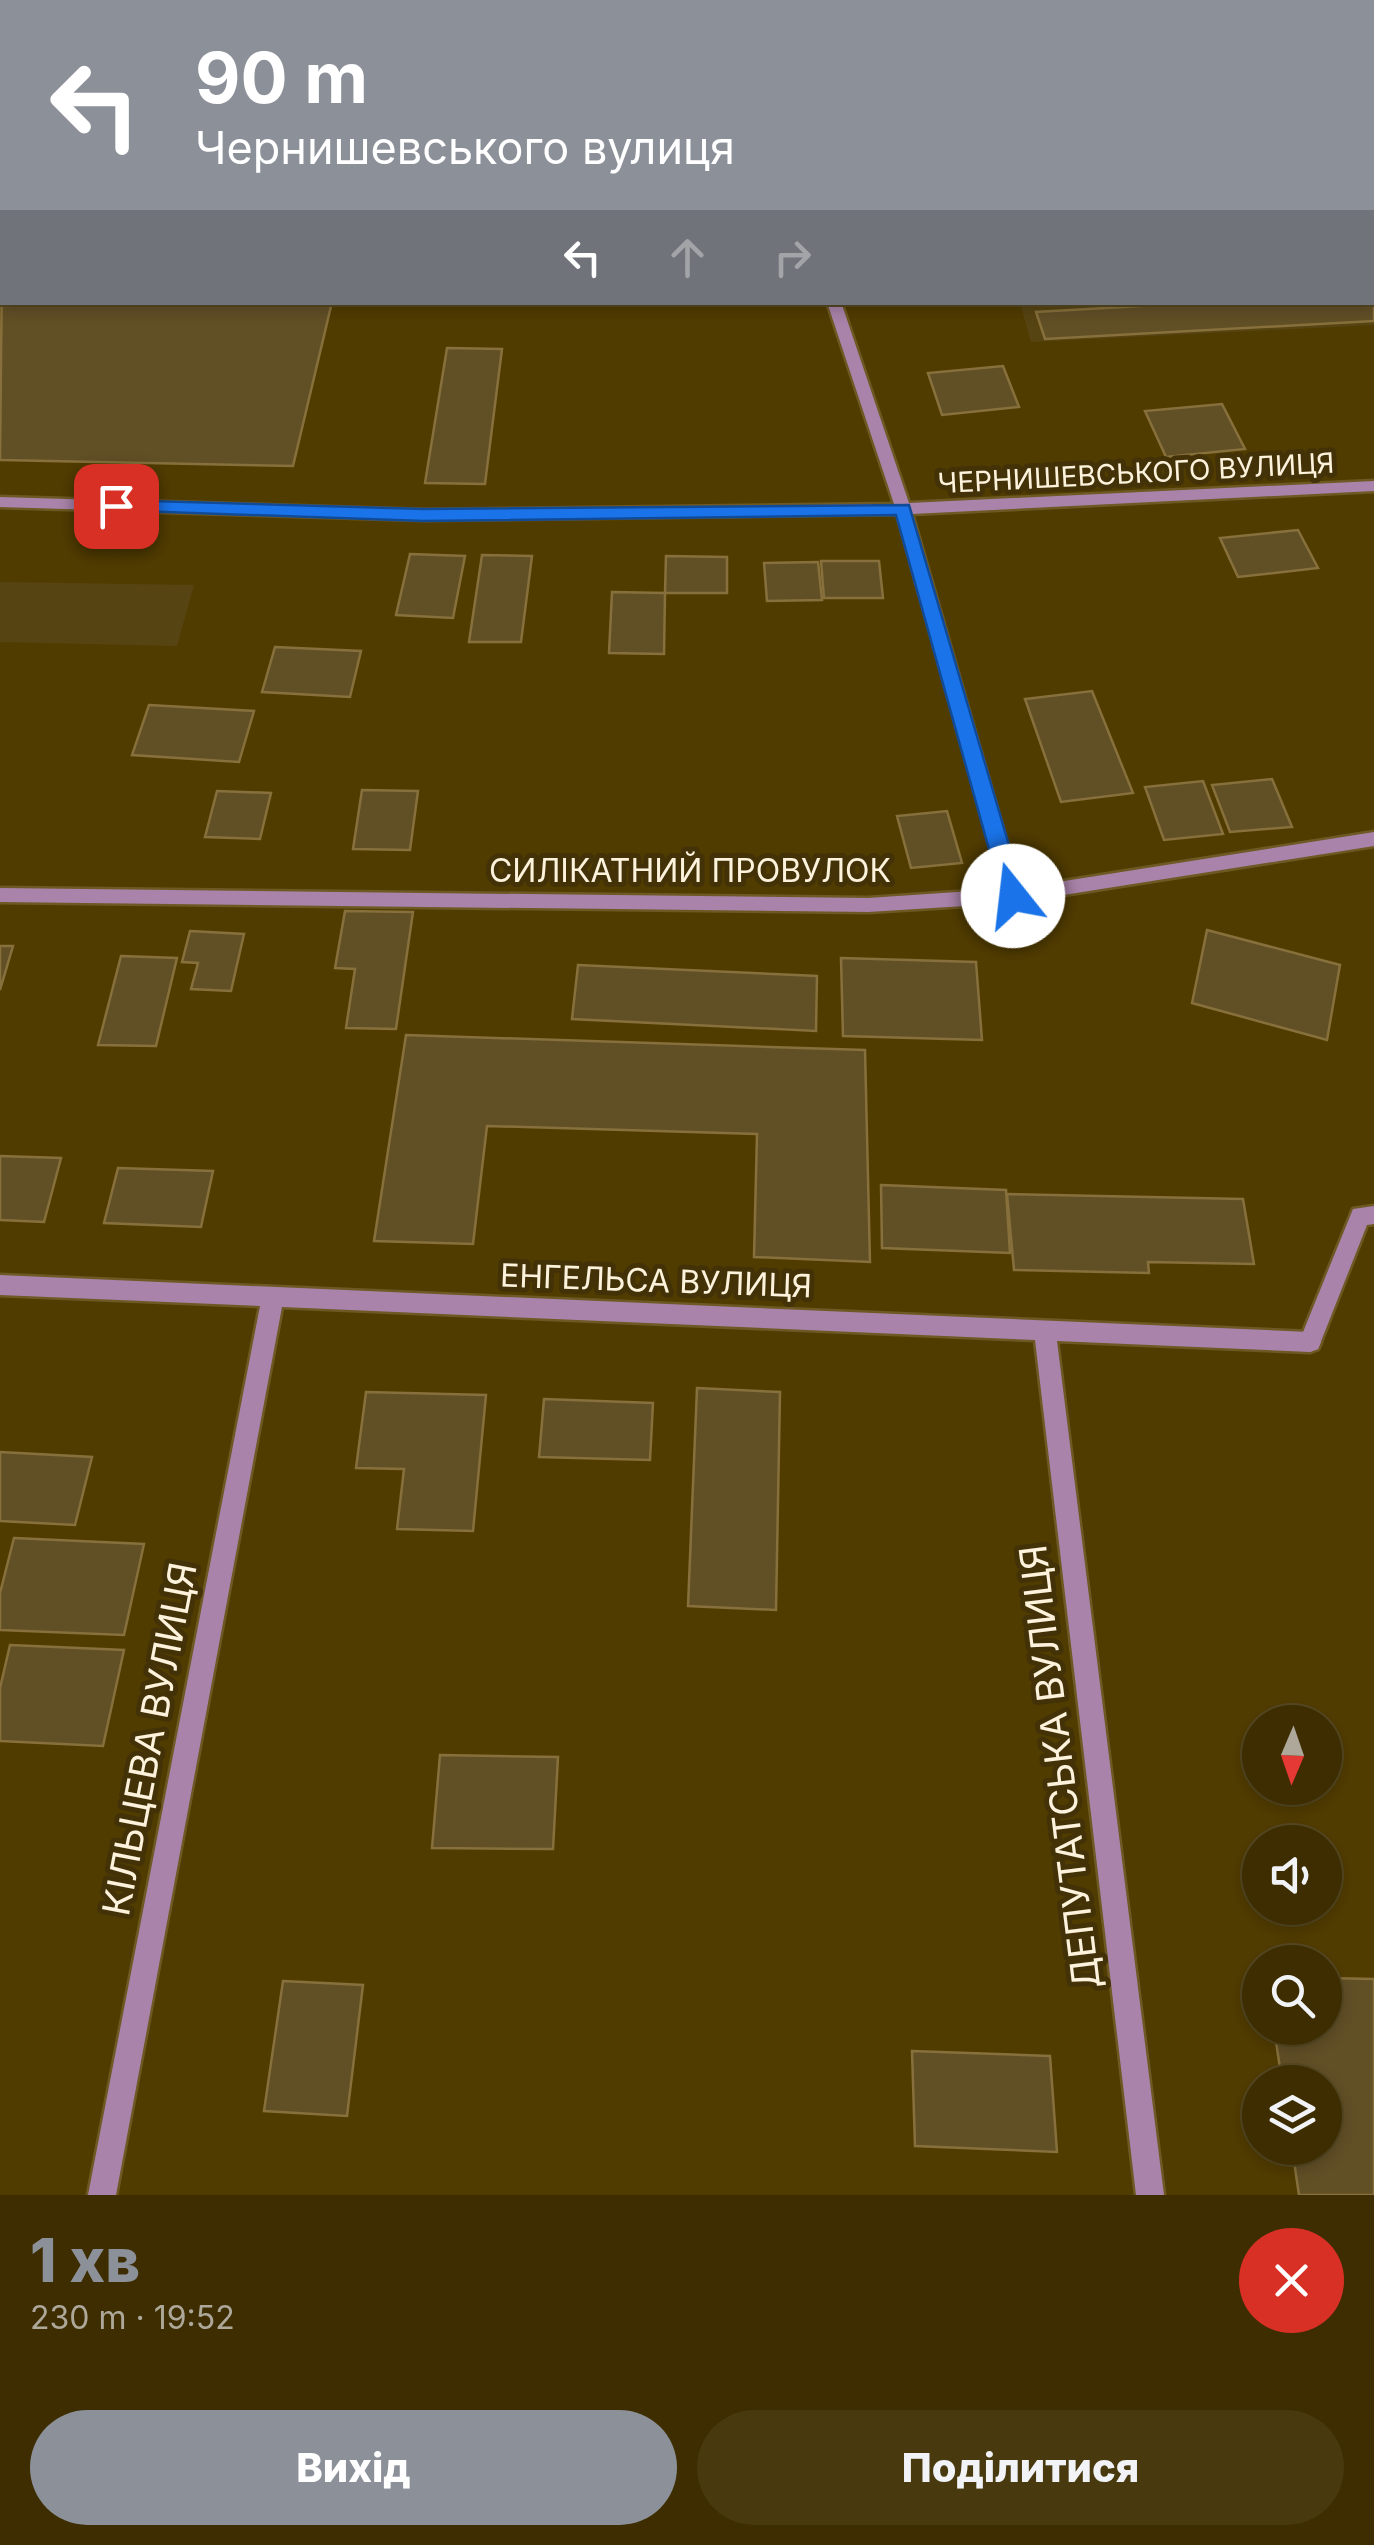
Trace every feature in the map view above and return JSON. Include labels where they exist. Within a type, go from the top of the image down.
[{"type":"street","points":[[835,305],[903,509],[1013,896]]},
{"type":"street","name":"ЧЕРНИШЕВСЬКОГО ВУЛИЦЯ","points":[[0,502],[424,515],[903,509],[1374,486]]},
{"type":"street","name":"СИЛІКАТНИЙ ПРОВУЛОК","points":[[0,895],[868,905],[1013,896],[1374,839]]},
{"type":"street","name":"ЕНГЕЛЬСА ВУЛИЦЯ","points":[[0,1285],[1310,1342],[1360,1216],[1374,1216]]},
{"type":"street","name":"КІЛЬЦЕВА ВУЛИЦЯ","points":[[102,2195],[272,1297]]},
{"type":"street","name":"ДЕПУТАТСЬКА ВУЛИЦЯ","points":[[1045,1330],[1150,2195]]},
{"type":"shaded area","points":[[1021,305],[1374,305],[1374,325],[1031,342]]},
{"type":"shaded area","points":[[0,582],[194,585],[177,646],[0,642]]},
{"type":"building","points":[[2,305],[331,305],[293,466],[0,460]]},
{"type":"building","points":[[1159,305],[1374,305],[1374,321],[1045,339],[1036,312]]},
{"type":"building","points":[[447,348],[502,349],[485,484],[425,483]]},
{"type":"building","points":[[1003,366],[1019,407],[942,415],[928,373]]},
{"type":"building","points":[[1222,404],[1245,449],[1166,457],[1145,411]]},
{"type":"building","points":[[1298,530],[1318,568],[1238,577],[1220,538]]},
{"type":"building","points":[[410,554],[465,556],[453,618],[396,615]]},
{"type":"building","points":[[482,555],[532,556],[521,642],[469,642]]},
{"type":"building","points":[[666,556],[727,557],[727,593],[665,593]]},
{"type":"building","points":[[821,561],[879,561],[883,598],[824,598]]},
{"type":"building","points":[[818,562],[822,600],[767,601],[764,563]]},
{"type":"building","points":[[612,592],[665,593],[664,654],[609,653]]},
{"type":"building","points":[[275,647],[361,651],[350,697],[262,692]]},
{"type":"building","points":[[1092,691],[1133,793],[1061,802],[1025,699]]},
{"type":"building","points":[[149,705],[254,711],[239,762],[132,755]]},
{"type":"building","points":[[1272,779],[1292,827],[1230,832],[1212,785]]},
{"type":"building","points":[[1203,781],[1223,834],[1164,840],[1145,787]]},
{"type":"building","points":[[362,790],[418,791],[410,850],[353,849]]},
{"type":"building","points":[[217,791],[271,793],[260,839],[205,837]]},
{"type":"building","points":[[947,811],[962,863],[911,868],[897,816]]},
{"type":"building","points":[[345,911],[413,912],[396,1029],[346,1028],[355,969],[335,968]]},
{"type":"building","points":[[1207,930],[1340,965],[1327,1040],[1192,1003]]},
{"type":"building","points":[[190,931],[244,934],[231,991],[191,989],[198,963],[182,962]]},
{"type":"building","points":[[0,946],[13,946],[0,990]]},
{"type":"building","points":[[121,956],[177,958],[156,1046],[98,1045]]},
{"type":"building","points":[[841,958],[976,962],[982,1040],[843,1036]]},
{"type":"building","points":[[578,965],[817,976],[816,1031],[572,1019]]},
{"type":"building","points":[[406,1035],[865,1050],[870,1262],[754,1257],[757,1134],[487,1126],[473,1244],[374,1241]]},
{"type":"building","points":[[0,1156],[61,1158],[44,1222],[0,1220]]},
{"type":"building","points":[[118,1168],[213,1171],[201,1227],[104,1223]]},
{"type":"building","points":[[881,1185],[1006,1190],[1010,1253],[882,1248]]},
{"type":"building","points":[[1007,1194],[1243,1199],[1254,1264],[1148,1262],[1149,1273],[1014,1270]]},
{"type":"building","points":[[697,1388],[780,1392],[776,1610],[688,1606]]},
{"type":"building","points":[[366,1392],[486,1395],[473,1531],[397,1529],[404,1469],[356,1468]]},
{"type":"building","points":[[544,1399],[653,1403],[650,1460],[539,1457]]},
{"type":"building","points":[[0,1452],[92,1457],[75,1525],[0,1521]]},
{"type":"building","points":[[14,1538],[144,1544],[124,1635],[0,1630],[0,1593]]},
{"type":"building","points":[[10,1645],[124,1650],[103,1746],[0,1741],[0,1688]]},
{"type":"building","points":[[440,1755],[558,1757],[553,1849],[432,1848]]},
{"type":"building","points":[[1342,1978],[1374,1979],[1374,2195],[1299,2195],[1295,2165],[1342,2165],[1342,2065],[1279,2065],[1277,2045],[1342,2045]]},
{"type":"building","points":[[283,1981],[363,1985],[347,2116],[264,2111]]},
{"type":"building","points":[[912,2051],[1050,2056],[1057,2152],[915,2146]]},
{"type":"route","points":[[116,506],[424,515],[903,509],[1013,896]]}]
